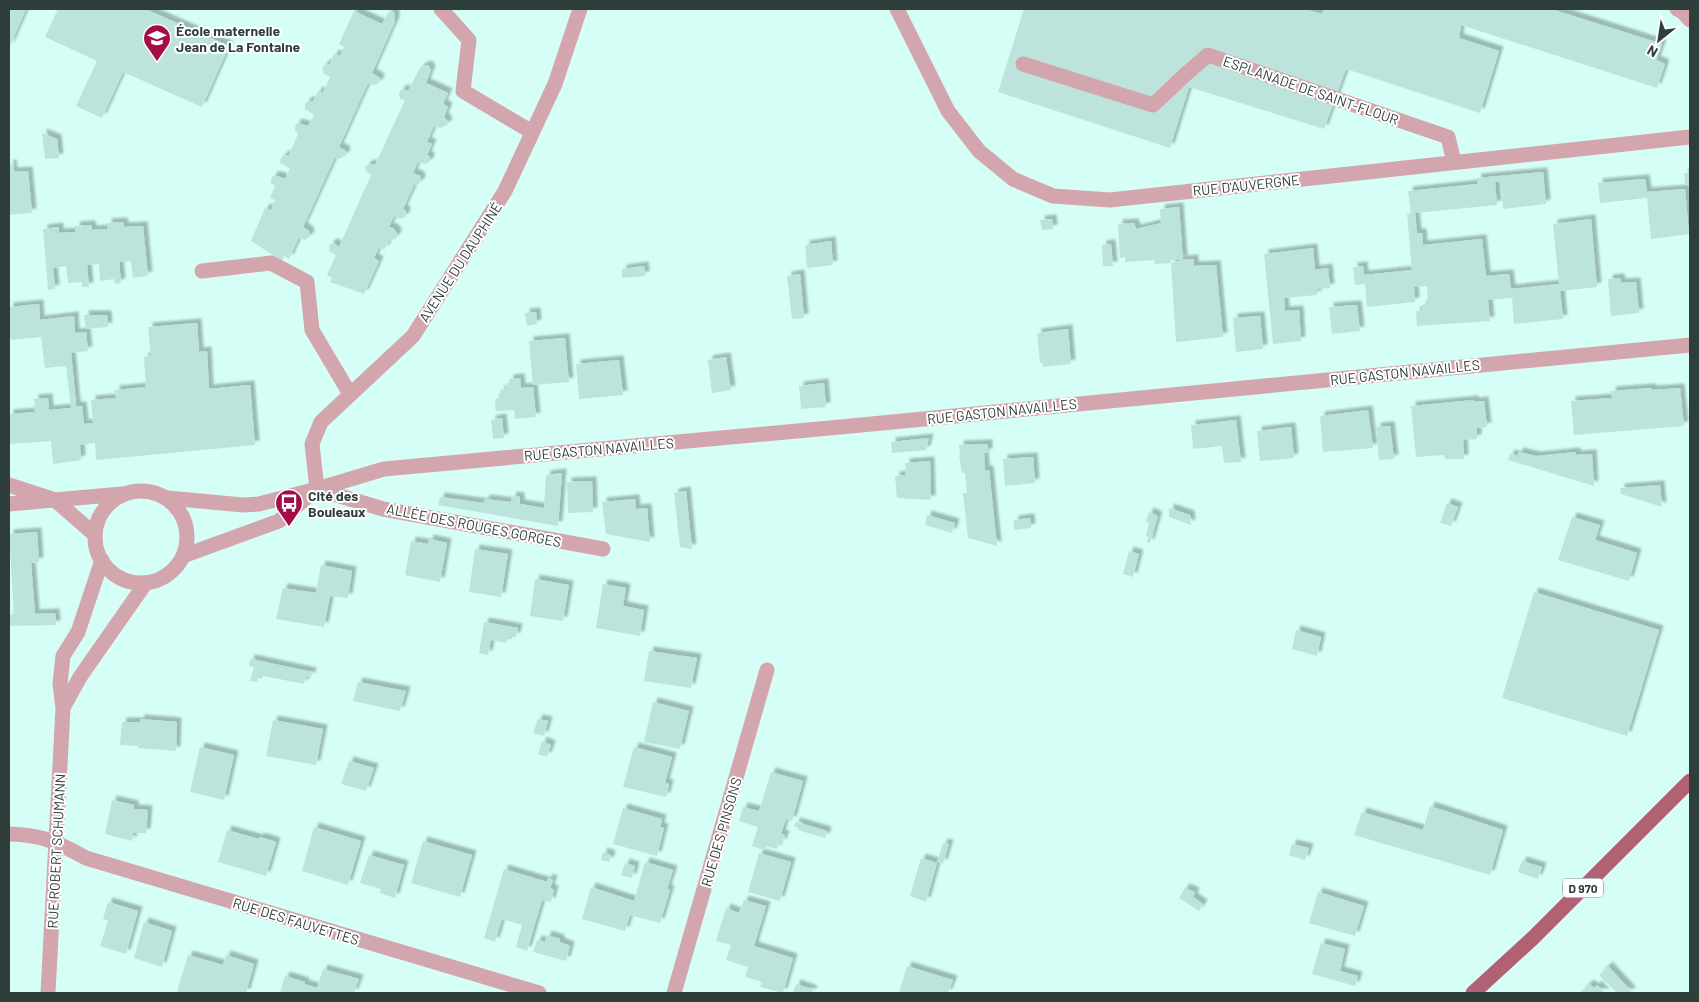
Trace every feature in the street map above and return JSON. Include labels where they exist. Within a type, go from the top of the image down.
[{"type":"main road","name":"D 970","points":[[1473,993],[1533,938],[1690,781]]},
{"type":"street","points":[[441,9],[469,40],[463,91],[532,132]]},
{"type":"street","name":"AVENUE DU DAUPHINÉ","points":[[316,489],[312,444],[321,422],[413,336],[505,190],[555,84],[580,9]]},
{"type":"street","name":"RUE D'AUVERGNE","points":[[897,9],[948,111],[979,151],[1013,179],[1053,196],[1110,200],[1690,137]]},
{"type":"street","points":[[1677,9],[1683,12],[1690,20]]},
{"type":"street","name":"ESPLANADE DE SAINT-FLOUR","points":[[1023,64],[1153,105],[1187,72],[1208,55],[1448,137],[1454,162]]},
{"type":"street","points":[[202,271],[271,263],[307,282],[312,330],[350,394]]},
{"type":"street","name":"RUE GASTON NAVAILLES","points":[[168,498],[243,505],[260,504],[384,469],[1690,345]]},
{"type":"street","points":[[9,485],[55,500],[94,534]]},
{"type":"street","name":"RUE GASTON NAVAILLES","points":[[183,556],[278,521],[316,489]]},
{"type":"street","name":"ALLÉE DES ROUGES GORGES","points":[[316,489],[383,509],[604,550]]},
{"type":"street","points":[[9,504],[139,490],[154,492],[168,498],[180,510],[187,526],[188,542],[179,565],[173,572],[145,584],[127,582],[113,574],[102,560],[95,543],[94,534],[100,515],[110,502],[124,493]]},
{"type":"street","name":"RUE ROBERT SCHUMANN","points":[[48,993],[63,708],[60,684],[63,656],[78,632],[102,560]]},
{"type":"street","name":"RUE ROBERT SCHUMANN","points":[[63,708],[80,677],[145,584]]},
{"type":"street","name":"RUE DES PINSONS","points":[[674,993],[767,670]]},
{"type":"street","name":"RUE DES FAUVETTES","points":[[9,834],[29,834],[57,842],[92,860],[538,993]]},
{"type":"building","points":[[9,9],[26,9],[9,48]]},
{"type":"building","points":[[58,9],[145,9],[229,46],[202,107],[123,72],[102,118],[76,106],[97,61],[45,37]]},
{"type":"building","points":[[1024,9],[1304,9],[1322,14],[1324,9],[1551,9],[1662,44],[1656,60],[1665,64],[1657,88],[1461,25],[1459,38],[1499,51],[1480,113],[1346,69],[1324,129],[1189,87],[1170,148],[998,92]]},
{"type":"building","points":[[354,11],[382,24],[388,13],[392,11],[395,13],[395,21],[372,73],[380,78],[379,83],[374,85],[368,83],[339,147],[345,150],[346,155],[339,159],[335,157],[303,227],[309,231],[310,236],[305,240],[299,237],[289,259],[284,256],[282,261],[251,241],[265,208],[271,210],[275,200],[270,198],[275,186],[271,183],[273,176],[285,179],[290,168],[280,163],[281,158],[289,155],[298,134],[295,131],[297,123],[308,126],[314,115],[305,109],[305,103],[313,101],[318,91],[323,93],[330,77],[324,74],[322,68],[326,64],[330,64],[334,54],[340,56],[344,47],[339,44]]},
{"type":"building","points":[[428,65],[431,70],[426,83],[448,93],[443,104],[448,107],[444,117],[448,124],[441,128],[434,126],[427,142],[432,144],[427,155],[430,157],[430,160],[425,164],[418,162],[413,173],[420,176],[421,180],[419,184],[414,185],[403,209],[406,211],[405,217],[400,219],[394,216],[389,227],[393,228],[397,233],[396,238],[389,241],[384,250],[379,247],[374,258],[379,261],[364,294],[330,282],[332,278],[327,275],[336,255],[330,252],[330,244],[334,243],[339,247],[371,175],[365,170],[366,166],[370,164],[375,165],[405,100],[400,99],[400,91],[403,89],[408,91],[420,68]]},
{"type":"building","points":[[42,133],[57,139],[59,158],[45,159]]},
{"type":"building","points":[[9,164],[12,164],[13,172],[28,171],[32,213],[9,215]]},
{"type":"building","points":[[1543,172],[1546,204],[1503,209],[1501,182],[1495,182],[1497,205],[1415,213],[1417,233],[1422,233],[1423,245],[1482,239],[1486,276],[1509,274],[1511,289],[1559,284],[1553,224],[1591,219],[1597,287],[1560,291],[1563,319],[1514,324],[1512,298],[1488,300],[1490,321],[1417,326],[1416,311],[1422,311],[1422,305],[1428,304],[1427,286],[1414,287],[1415,302],[1367,307],[1365,284],[1355,285],[1353,267],[1363,266],[1364,275],[1412,270],[1407,214],[1411,213],[1408,191],[1477,184],[1477,178]]},
{"type":"building","points":[[1684,173],[1690,173],[1690,184],[1685,185]]},
{"type":"building","points":[[1645,179],[1647,192],[1685,189],[1689,234],[1651,239],[1647,198],[1600,203],[1598,183]]},
{"type":"building","points":[[1179,207],[1183,260],[1171,260],[1171,263],[1155,264],[1154,260],[1125,262],[1125,257],[1120,258],[1118,224],[1134,223],[1136,229],[1161,223],[1160,209]]},
{"type":"building","points":[[1052,219],[1053,229],[1042,230],[1040,220]]},
{"type":"building","points":[[123,222],[124,227],[143,226],[148,276],[133,278],[131,261],[119,262],[121,283],[115,284],[114,279],[100,281],[99,264],[87,265],[89,287],[82,287],[82,282],[68,283],[66,266],[53,268],[55,289],[48,290],[43,229],[59,227],[59,233],[76,232],[75,226],[91,225],[92,230],[108,229],[107,223]]},
{"type":"building","points":[[831,241],[833,265],[807,268],[805,245]]},
{"type":"building","points":[[1111,244],[1113,266],[1103,266],[1102,245]]},
{"type":"building","points":[[1313,248],[1315,270],[1328,268],[1330,288],[1317,289],[1317,295],[1284,298],[1285,311],[1299,310],[1301,341],[1273,344],[1264,254]]},
{"type":"building","points":[[1194,259],[1194,266],[1216,265],[1223,337],[1176,342],[1171,263]]},
{"type":"building","points":[[644,266],[645,276],[622,278],[622,269]]},
{"type":"building","points":[[800,274],[804,318],[792,319],[787,276]]},
{"type":"building","points":[[1620,278],[1621,283],[1636,282],[1639,313],[1611,316],[1608,279]]},
{"type":"building","points":[[39,304],[40,320],[74,316],[75,333],[86,332],[88,351],[71,353],[76,406],[82,406],[84,424],[93,423],[91,400],[116,398],[115,390],[146,387],[144,357],[151,356],[148,327],[197,323],[199,352],[207,351],[209,389],[250,385],[255,445],[96,460],[95,443],[80,445],[81,460],[53,464],[51,441],[9,444],[9,414],[35,412],[34,399],[48,398],[49,410],[71,408],[66,366],[45,368],[41,337],[9,339],[9,307]]},
{"type":"building","points":[[1357,305],[1360,331],[1332,334],[1329,307]]},
{"type":"building","points":[[536,312],[537,324],[527,326],[525,313]]},
{"type":"building","points":[[84,315],[107,315],[108,327],[86,329]]},
{"type":"building","points":[[1260,316],[1263,349],[1236,352],[1233,318]]},
{"type":"building","points":[[1068,329],[1071,364],[1043,367],[1043,363],[1040,363],[1037,333]]},
{"type":"building","points":[[565,338],[569,382],[533,385],[529,341]]},
{"type":"building","points":[[726,357],[731,390],[712,393],[708,360]]},
{"type":"building","points":[[619,360],[623,395],[579,399],[576,364]]},
{"type":"building","points":[[520,378],[521,388],[533,387],[536,417],[515,419],[514,410],[496,411],[495,399],[501,398],[500,390],[506,389],[506,386],[509,385],[509,379]]},
{"type":"building","points":[[824,383],[826,407],[801,409],[799,386]]},
{"type":"building","points":[[1651,388],[1652,390],[1680,388],[1684,426],[1574,435],[1571,401],[1612,398],[1611,391]]},
{"type":"building","points":[[1474,400],[1474,402],[1484,401],[1487,427],[1477,428],[1477,439],[1463,440],[1464,459],[1445,459],[1444,455],[1416,457],[1411,406]]},
{"type":"building","points":[[1368,410],[1373,448],[1323,452],[1320,416]]},
{"type":"building","points":[[502,418],[504,438],[493,439],[491,420]]},
{"type":"building","points":[[1236,420],[1241,462],[1224,463],[1222,446],[1193,449],[1191,425]]},
{"type":"building","points":[[1390,426],[1394,459],[1379,460],[1376,427]]},
{"type":"building","points":[[1291,427],[1294,458],[1260,461],[1257,431]]},
{"type":"building","points":[[929,438],[926,450],[892,453],[891,442]]},
{"type":"building","points":[[988,444],[988,453],[984,453],[985,470],[989,470],[997,546],[968,538],[963,493],[967,493],[965,473],[962,473],[959,455],[959,445]]},
{"type":"building","points":[[1519,452],[1536,456],[1576,452],[1576,455],[1592,454],[1594,486],[1508,460],[1510,454],[1517,456]]},
{"type":"building","points":[[1033,457],[1035,483],[1005,486],[1003,459]]},
{"type":"building","points":[[930,461],[931,500],[897,498],[895,476],[906,475],[905,463]]},
{"type":"building","points":[[562,473],[558,526],[438,505],[440,497],[484,503],[485,499],[511,502],[512,496],[520,497],[520,504],[544,508],[546,475]]},
{"type":"building","points":[[592,481],[593,512],[568,513],[567,482]]},
{"type":"building","points":[[1660,485],[1662,507],[1621,494],[1620,488]]},
{"type":"building","points":[[686,491],[692,549],[680,547],[674,493]]},
{"type":"building","points":[[635,499],[636,509],[647,508],[650,542],[606,534],[602,502]]},
{"type":"building","points":[[1447,503],[1458,507],[1451,526],[1440,523]]},
{"type":"building","points":[[1169,508],[1190,515],[1191,525],[1169,517]]},
{"type":"building","points":[[1149,512],[1158,516],[1150,543],[1147,543],[1148,537],[1146,536],[1149,523],[1146,522]]},
{"type":"building","points":[[927,515],[955,523],[952,533],[925,525]]},
{"type":"building","points":[[1572,517],[1600,525],[1595,540],[1637,553],[1629,581],[1558,560]]},
{"type":"building","points":[[1030,518],[1031,528],[1014,530],[1014,520]]},
{"type":"building","points":[[37,532],[39,562],[31,563],[35,614],[55,613],[56,625],[9,626],[9,615],[14,615],[9,534]]},
{"type":"building","points":[[429,539],[447,543],[440,582],[405,575],[411,541],[428,544]]},
{"type":"building","points":[[475,549],[508,554],[501,597],[469,592]]},
{"type":"building","points":[[1129,551],[1139,554],[1133,577],[1123,574]]},
{"type":"building","points":[[321,565],[352,571],[348,598],[330,596],[324,627],[276,619],[283,588],[316,593]]},
{"type":"building","points":[[535,579],[569,585],[563,621],[530,616]]},
{"type":"building","points":[[603,584],[626,588],[623,606],[644,610],[640,636],[596,628]]},
{"type":"building","points":[[1534,592],[1659,630],[1627,736],[1502,698]]},
{"type":"building","points":[[484,622],[518,628],[516,637],[508,636],[507,643],[491,640],[488,655],[479,653]]},
{"type":"building","points":[[1296,630],[1321,637],[1317,656],[1292,649]]},
{"type":"building","points":[[649,651],[697,658],[691,688],[644,681]]},
{"type":"building","points":[[250,659],[312,672],[311,677],[306,676],[304,684],[259,675],[257,682],[250,681],[254,667],[249,666]]},
{"type":"building","points":[[358,682],[406,691],[400,711],[353,701]]},
{"type":"building","points":[[653,702],[689,711],[680,749],[644,742]]},
{"type":"building","points":[[140,719],[177,722],[176,751],[120,745],[122,722],[140,722]]},
{"type":"building","points":[[538,719],[548,721],[544,736],[533,733]]},
{"type":"building","points":[[273,720],[323,729],[316,765],[266,756]]},
{"type":"building","points":[[542,741],[551,745],[547,757],[538,754]]},
{"type":"building","points":[[200,747],[234,755],[224,800],[190,792]]},
{"type":"building","points":[[634,747],[672,757],[665,783],[669,784],[666,797],[623,787]]},
{"type":"building","points":[[349,761],[374,768],[366,791],[341,784]]},
{"type":"building","points":[[771,772],[803,781],[792,821],[786,819],[781,834],[785,835],[782,843],[779,842],[777,849],[766,846],[764,850],[752,846],[758,827],[739,821],[743,807],[759,811]]},
{"type":"building","points":[[112,800],[134,805],[134,809],[148,810],[146,833],[133,833],[132,841],[105,834]]},
{"type":"building","points":[[1430,806],[1503,830],[1490,875],[1354,835],[1362,812],[1423,830]]},
{"type":"building","points":[[623,808],[662,819],[660,827],[664,828],[657,856],[613,844]]},
{"type":"building","points":[[796,822],[827,831],[825,838],[798,830],[799,828],[794,826]]},
{"type":"building","points":[[314,827],[361,841],[348,885],[302,871]]},
{"type":"building","points":[[227,830],[276,842],[266,876],[218,862]]},
{"type":"building","points":[[423,841],[472,855],[460,897],[411,883]]},
{"type":"building","points":[[943,843],[949,844],[943,864],[937,862]]},
{"type":"building","points":[[1292,844],[1309,848],[1305,860],[1289,855]]},
{"type":"building","points":[[603,852],[611,855],[609,862],[601,860]]},
{"type":"building","points":[[759,853],[791,862],[780,901],[748,892]]},
{"type":"building","points":[[369,855],[404,865],[395,898],[380,893],[381,889],[360,883]]},
{"type":"building","points":[[921,858],[937,863],[926,902],[910,896]]},
{"type":"building","points":[[1522,861],[1542,867],[1538,879],[1518,872]]},
{"type":"building","points":[[645,862],[673,870],[667,889],[670,890],[660,923],[630,915],[625,931],[582,919],[591,887],[634,901]]},
{"type":"building","points":[[625,863],[635,866],[632,878],[621,875]]},
{"type":"building","points":[[504,869],[547,882],[548,878],[553,880],[550,888],[554,890],[551,902],[542,900],[527,951],[516,947],[522,925],[502,919],[495,942],[484,938]]},
{"type":"building","points":[[1185,888],[1195,892],[1193,897],[1203,904],[1199,911],[1179,898]]},
{"type":"building","points":[[1318,892],[1364,906],[1355,936],[1309,923]]},
{"type":"building","points":[[744,900],[766,906],[754,946],[793,958],[783,993],[760,987],[762,982],[745,977],[748,967],[726,960],[731,945],[716,941],[726,908],[739,913]]},
{"type":"building","points":[[108,902],[138,911],[126,954],[100,946],[108,921],[103,919]]},
{"type":"building","points":[[144,922],[172,931],[162,967],[134,958]]},
{"type":"building","points":[[547,935],[560,939],[560,942],[570,946],[566,961],[533,952],[537,940],[545,942]]},
{"type":"building","points":[[1321,943],[1345,949],[1340,971],[1358,976],[1355,986],[1312,974]]},
{"type":"building","points":[[188,955],[223,965],[226,955],[254,964],[246,993],[184,993],[177,991]]},
{"type":"building","points":[[907,966],[953,980],[948,993],[899,993]]},
{"type":"building","points":[[1608,966],[1631,991],[1630,993],[1617,993],[1599,975]]},
{"type":"building","points":[[323,969],[359,979],[354,993],[280,993],[285,976],[317,988]]},
{"type":"building","points":[[796,984],[813,990],[812,993],[793,993]]},
{"type":"building","points":[[1589,984],[1595,988],[1597,985],[1605,993],[1580,993]]},
{"type":"place","name":"École maternelle Jean de La Fontaine","points":[[157,62]]},
{"type":"place","name":"Cité des Bouleaux","points":[[289,527]]}]
